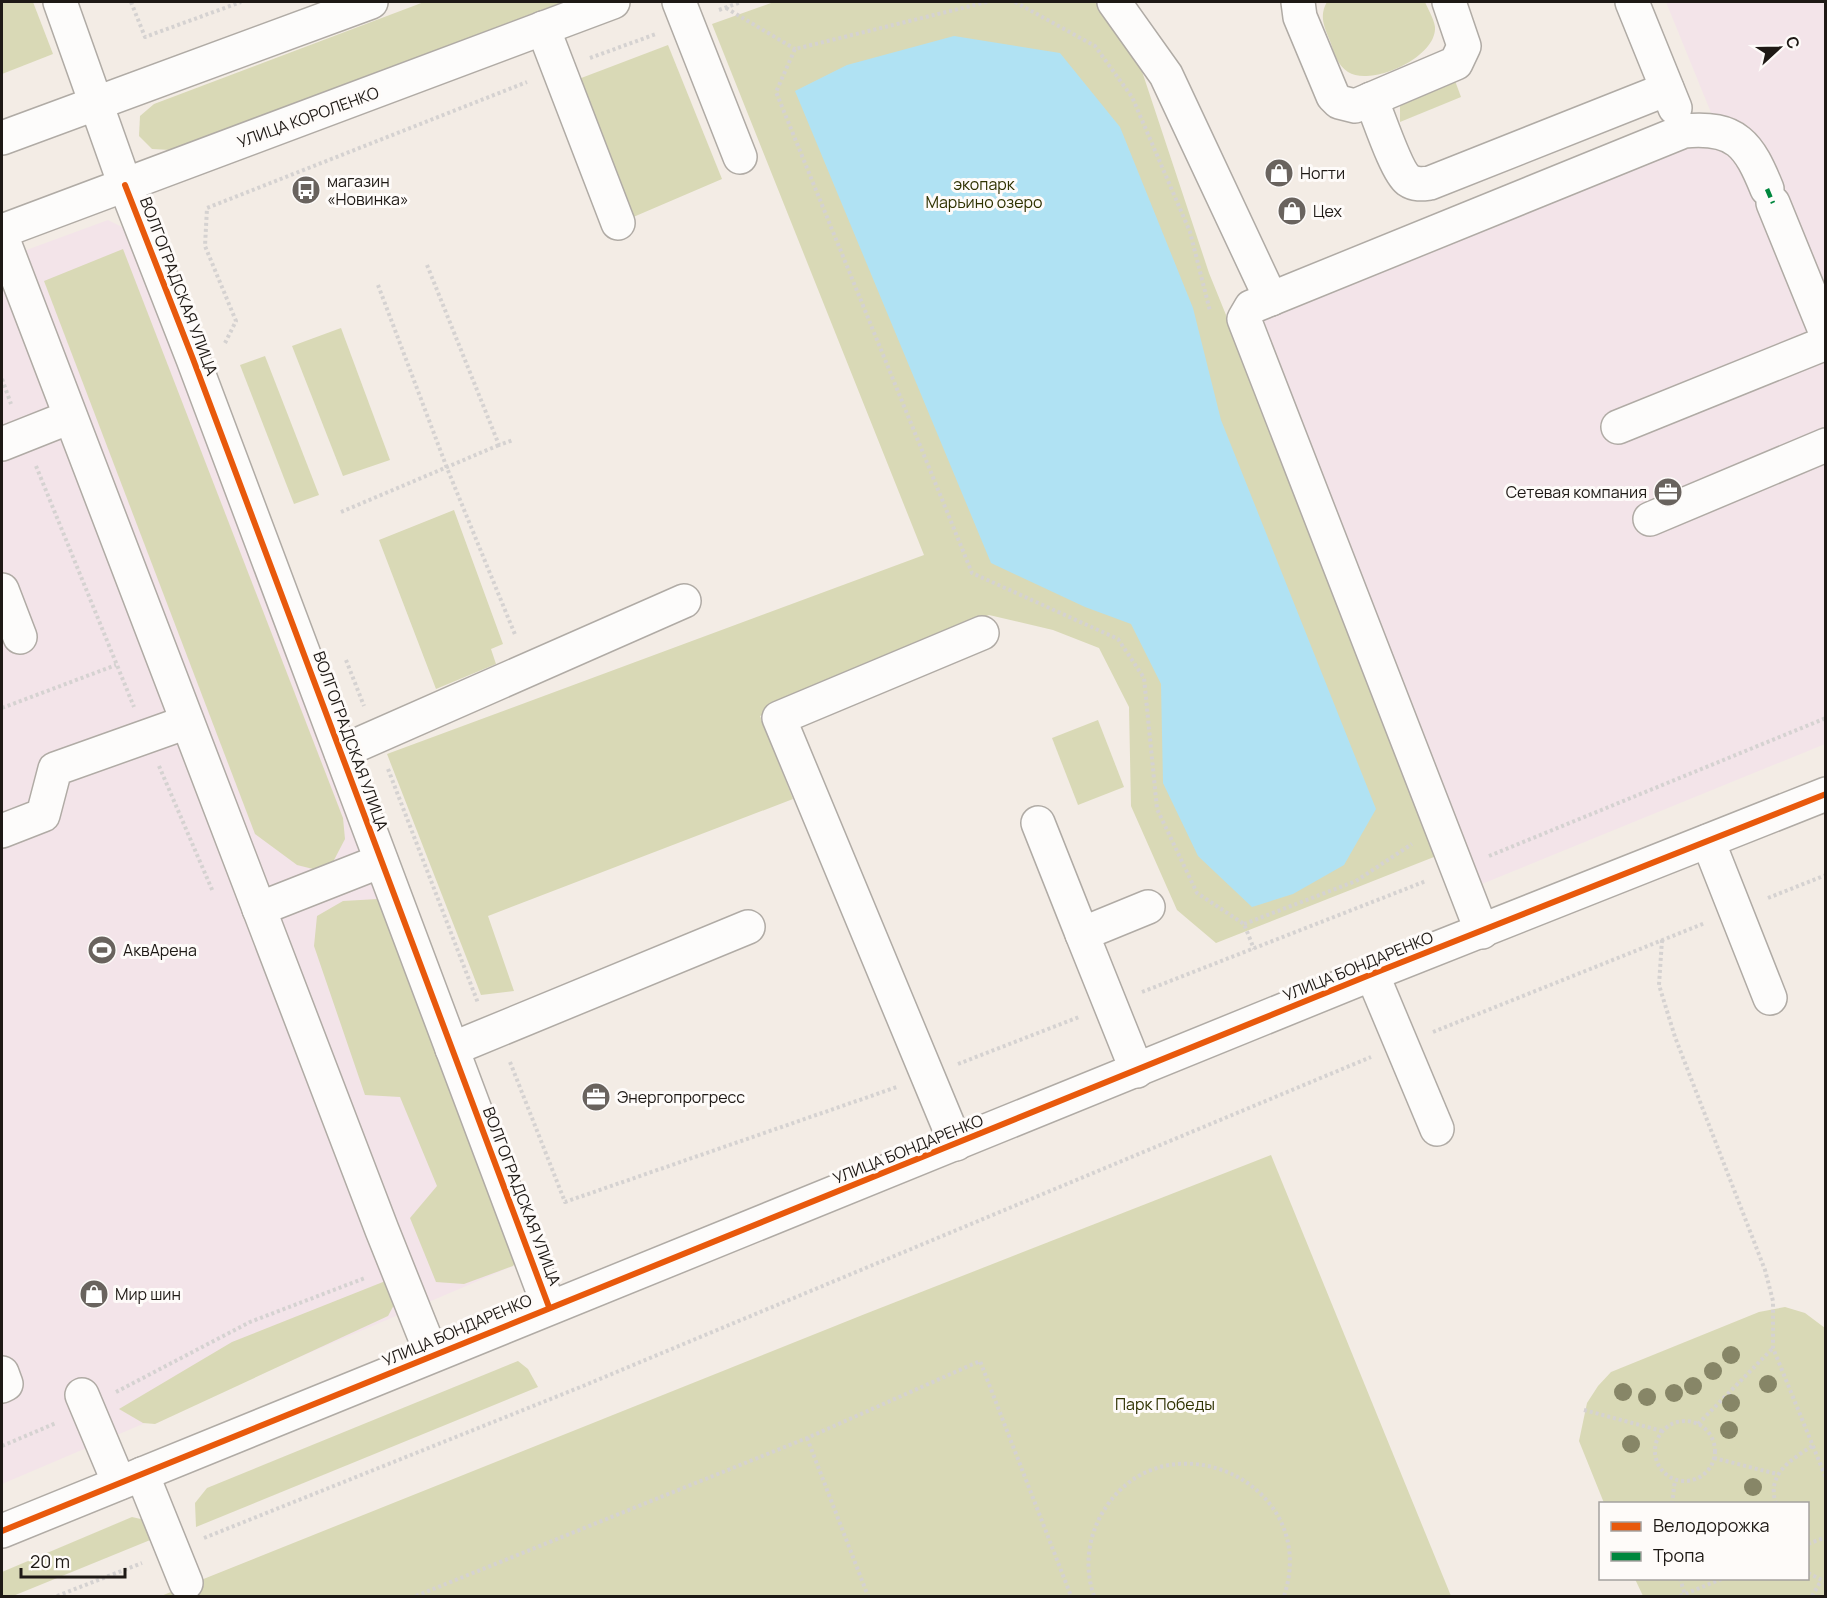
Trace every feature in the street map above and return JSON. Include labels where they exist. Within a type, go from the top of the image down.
[{"type":"street","name":"ВОЛГОГРАДСКАЯ УЛИЦА","points":[[60,2],[125,185],[549,1306]]},
{"type":"street","points":[[2,138],[371,2]]},
{"type":"street","name":"УЛИЦА КОРОЛЕНКО","points":[[2,231],[613,2]]},
{"type":"street","points":[[1114,2],[1166,75],[1271,299]]},
{"type":"street","points":[[1298,2],[1300,17],[1333,96],[1339,102],[1354,106],[1456,63],[1464,46],[1449,2]]},
{"type":"street","points":[[1632,2],[1684,132]]},
{"type":"street","points":[[683,12],[740,157]]},
{"type":"street","points":[[543,28],[618,223]]},
{"type":"street","points":[[1371,99],[1399,169],[1407,179],[1418,184],[1430,183],[1667,89]]},
{"type":"street","points":[[1482,932],[1244,319],[1251,307],[1684,132],[1705,129],[1737,140],[1753,155],[1826,333]]},
{"type":"street","points":[[2,237],[432,1355]]},
{"type":"street","points":[[1618,427],[1826,343]]},
{"type":"street","points":[[2,444],[70,417]]},
{"type":"street","points":[[1650,519],[1826,445]]},
{"type":"street","points":[[2,590],[20,638]]},
{"type":"street","points":[[341,752],[684,601]]},
{"type":"street","points":[[956,1144],[779,718],[982,633]]},
{"type":"street","points":[[2,831],[43,815],[55,769],[187,722]]},
{"type":"street","name":"УЛИЦА БОНДАРЕНКО","points":[[2,1531],[549,1306],[1137,1071],[1372,974],[1826,794]]},
{"type":"street","points":[[1038,823],[1137,1071]]},
{"type":"street","points":[[1708,841],[1770,998]]},
{"type":"street","points":[[259,909],[381,861]]},
{"type":"street","points":[[1082,934],[1148,907]]},
{"type":"street","points":[[452,1049],[748,927]]},
{"type":"street","points":[[1372,974],[1437,1129]]},
{"type":"street","points":[[2,1373],[6,1384],[2,1386]]},
{"type":"street","points":[[85,1401],[173,1550],[186,1583]]},
{"type":"path","points":[[131,2],[145,37],[241,2]]},
{"type":"path","points":[[207,208],[559,69],[683,12],[725,8],[741,2]]},
{"type":"path","points":[[725,8],[795,49],[987,2]]},
{"type":"path","points":[[795,49],[776,92],[972,573],[1118,639],[1144,678],[1157,810],[1197,893],[1244,924],[1254,949]]},
{"type":"path","points":[[427,265],[499,445]]},
{"type":"path","points":[[378,285],[447,468],[529,669]]},
{"type":"path","points":[[341,512],[513,440]]},
{"type":"path","points":[[2,708],[116,665]]},
{"type":"path","points":[[565,1202],[928,1076],[1457,869],[1826,718]]},
{"type":"path","points":[[1244,924],[1356,881],[1415,842]]},
{"type":"path","points":[[57,1596],[594,1382],[1401,1045],[1826,875]]},
{"type":"path","points":[[1662,940],[1659,985],[1675,1037],[1765,1270],[1773,1302],[1773,1348],[1826,1478]]},
{"type":"path","points":[[2,1446],[36,1433],[85,1401],[250,1322],[371,1275]]},
{"type":"path","points":[[1698,1424],[1773,1348]]},
{"type":"path","points":[[416,1596],[807,1438],[980,1361],[1071,1596]]},
{"type":"path","points":[[1584,1410],[1662,1432]]},
{"type":"path","points":[[1678,1422],[1698,1424],[1711,1438],[1714,1458],[1710,1467],[1694,1480],[1675,1480],[1660,1468],[1655,1449],[1662,1432],[1678,1422]]},
{"type":"path","points":[[807,1438],[868,1596]]},
{"type":"path","points":[[1776,1502],[1772,1493],[1777,1474],[1787,1462],[1812,1446]]},
{"type":"path","points":[[1714,1458],[1777,1474]]},
{"type":"path","points":[[1094,1596],[1088,1564],[1090,1543],[1106,1506],[1136,1478],[1154,1469],[1178,1464],[1202,1464],[1224,1469],[1246,1480],[1264,1496],[1278,1515],[1287,1538],[1290,1561],[1284,1596]]},
{"type":"path","points":[[1672,1502],[1675,1480]]},
{"type":"path","points":[[1809,1544],[1826,1537]]},
{"type":"path","points":[[1809,1574],[1823,1581],[1812,1596]]},
{"type":"path","points":[[1680,1580],[1684,1596],[1720,1580]]},
{"type":"shaded area","points":[[1666,2],[1825,2],[1825,744],[1472,888],[1249,313],[1716,125]]},
{"type":"shaded area","points":[[108,220],[128,230],[520,1256],[513,1266],[2,1484],[2,259]]},
{"type":"green space","points":[[2,2],[33,2],[53,54],[2,74]]},
{"type":"green space","points":[[424,2],[563,2],[171,150],[152,149],[139,136],[140,116],[154,104]]},
{"type":"green space","name":"экопарк Марьино озеро","points":[[774,2],[1115,2],[1121,8],[1209,273],[1444,853],[1216,943],[1177,910],[1131,806],[1129,707],[1099,648],[1053,630],[989,615],[760,716],[793,799],[488,916],[514,991],[481,995],[387,754],[924,555],[712,24]]},
{"type":"green space","points":[[1327,2],[1425,2],[1435,27],[1433,38],[1414,59],[1400,67],[1386,73],[1358,76],[1344,69],[1335,54],[1323,21],[1323,12]]},
{"type":"green space","points":[[668,45],[722,179],[631,218],[576,80]]},
{"type":"green space","points":[[1454,78],[1461,97],[1400,122],[1400,104]]},
{"type":"green space","points":[[123,249],[343,818],[345,839],[333,862],[313,869],[297,865],[255,834],[44,281]]},
{"type":"green space","points":[[341,328],[390,460],[343,476],[292,346]]},
{"type":"green space","points":[[265,356],[319,495],[294,504],[240,365]]},
{"type":"green space","points":[[454,510],[503,644],[491,649],[496,664],[436,689],[379,540]]},
{"type":"green space","points":[[1098,720],[1124,787],[1078,805],[1052,738]]},
{"type":"green space","points":[[378,899],[396,921],[520,1256],[513,1266],[464,1284],[436,1282],[410,1218],[437,1186],[400,1097],[365,1095],[314,946],[317,916],[343,901]]},
{"type":"green space","name":"Парк Победы","points":[[1271,1155],[1451,1596],[161,1596],[865,1314]]},
{"type":"green space","points":[[393,1278],[395,1303],[388,1316],[155,1424],[143,1423],[119,1409],[232,1342]]},
{"type":"green space","points":[[1785,1307],[1805,1313],[1825,1328],[1825,1596],[1643,1596],[1635,1580],[1809,1580],[1809,1502],[1604,1502],[1579,1441],[1587,1403],[1611,1372],[1759,1312]]},
{"type":"green space","points":[[518,1361],[528,1369],[538,1387],[196,1527],[195,1503],[207,1488]]},
{"type":"green space","points":[[132,1517],[145,1520],[160,1536],[13,1596],[2,1596],[2,1572]]},
{"type":"water","name":"экопарк Марьино озеро","points":[[954,36],[1060,53],[1120,127],[1193,308],[1221,420],[1376,809],[1344,865],[1293,894],[1252,907],[1198,856],[1163,783],[1161,684],[1131,624],[1085,607],[991,563],[795,91],[847,65]]},
{"type":"marked path","points":[[1767,189],[1773,203]]},
{"type":"cycle path","points":[[125,185],[193,359],[549,1307]]},
{"type":"cycle path","points":[[2,1531],[1372,974],[1826,794]]},
{"type":"place","name":"Ногти","points":[[1279,173]]},
{"type":"place","name":"магазин «Новинка»","points":[[306,190]]},
{"type":"place","name":"Цех","points":[[1292,211]]},
{"type":"place","name":"Сетевая компания","points":[[1668,492]]},
{"type":"place","name":"АквАрена","points":[[102,950]]},
{"type":"place","name":"Энергопрогресс","points":[[596,1097]]},
{"type":"place","name":"Мир шин","points":[[94,1294]]}]
